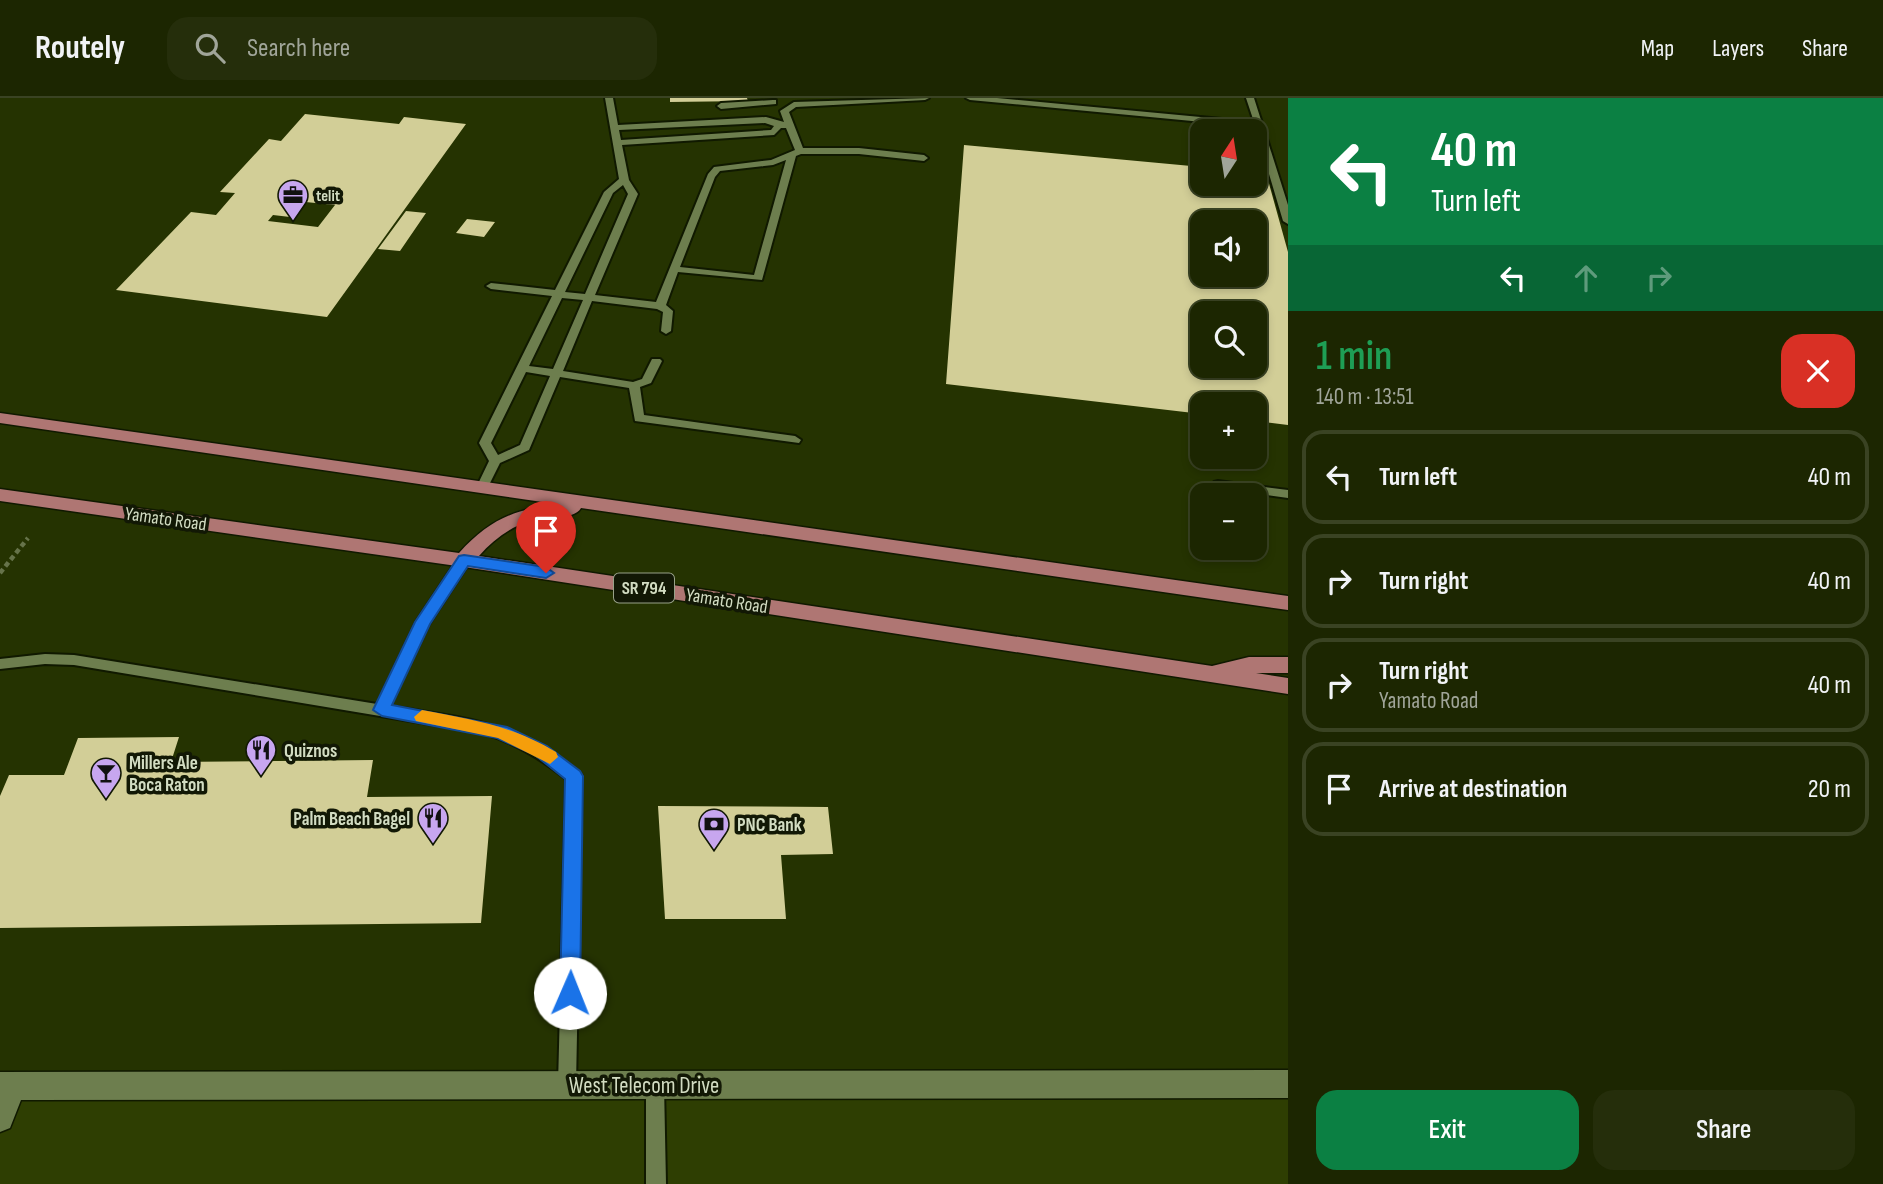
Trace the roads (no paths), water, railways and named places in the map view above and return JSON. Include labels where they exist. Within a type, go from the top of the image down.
[{"type":"main road","points":[[0,418],[1288,603]]},
{"type":"main road","name":"Yamato Road","points":[[0,495],[464,560],[1288,686]]},
{"type":"main road","points":[[464,560],[487,534],[525,515],[591,504]]},
{"type":"main road","points":[[1202,673],[1249,665],[1288,665]]},
{"type":"street","name":"West Telecom Drive","points":[[6,1086],[1288,1084]]},
{"type":"street","points":[[0,1118],[6,1086]]},
{"type":"lane","points":[[482,488],[495,461],[524,447],[633,194],[624,180],[608,98]]},
{"type":"lane","points":[[784,111],[794,105],[925,98]]},
{"type":"lane","points":[[970,98],[1195,119]]},
{"type":"lane","points":[[1250,98],[1257,119]]},
{"type":"lane","points":[[675,269],[758,278],[796,152],[784,125],[784,111],[771,100],[721,106]]},
{"type":"lane","points":[[615,128],[766,120],[784,125]]},
{"type":"lane","points":[[618,143],[774,132],[784,125]]},
{"type":"lane","points":[[660,306],[711,176],[717,169],[773,162],[796,152],[859,151],[924,158]]},
{"type":"lane","points":[[1267,151],[1288,221]]},
{"type":"lane","points":[[495,461],[485,443],[609,192],[624,180]]},
{"type":"lane","points":[[491,286],[660,306],[668,311],[666,331]]},
{"type":"lane","points":[[522,368],[634,385],[647,381],[656,361]]},
{"type":"lane","points":[[634,385],[639,418],[794,440]]},
{"type":"lane","points":[[1267,491],[1288,494]]},
{"type":"lane","points":[[382,710],[423,622],[464,560]]},
{"type":"lane","points":[[0,664],[45,659],[74,660],[500,732],[541,751],[574,776],[567,1085]]},
{"type":"lane","points":[[655,1085],[656,1184]]},
{"type":"place","name":"telit","points":[[293,222]]},
{"type":"place","name":"Quiznos","points":[[261,777]]},
{"type":"place","name":"Millers Ale Boca Raton","points":[[106,800]]},
{"type":"place","name":"Palm Beach Bagel","points":[[433,845]]},
{"type":"place","name":"PNC Bank","points":[[714,851]]}]
